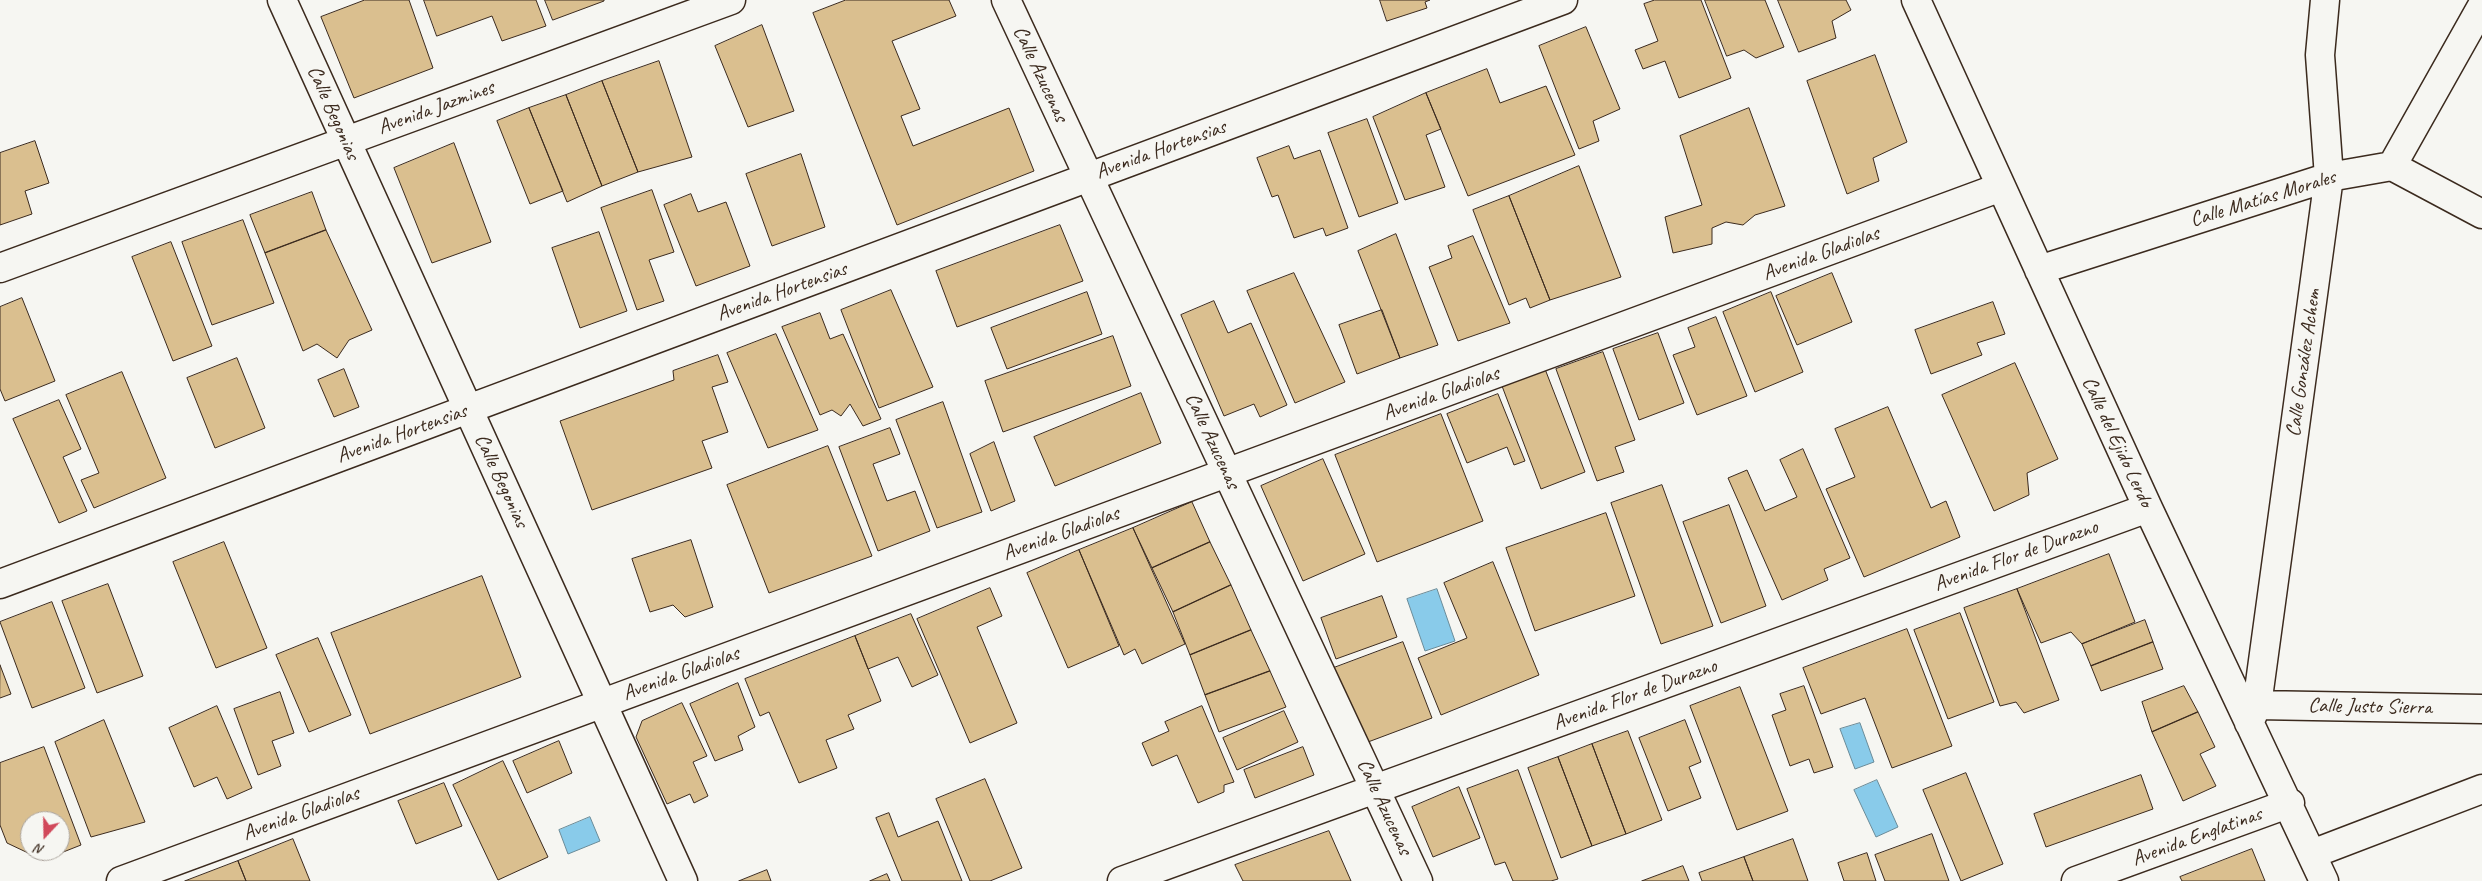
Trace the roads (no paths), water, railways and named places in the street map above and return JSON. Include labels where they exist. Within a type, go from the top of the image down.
[{"type":"street","name":"Calle Begonias","points":[[282,0],[683,881]]},
{"type":"street","name":"Avenida Jazmines","points":[[0,268],[731,0]]},
{"type":"street","name":"Calle Azucenas","points":[[1006,0],[1418,881]]},
{"type":"street","name":"Avenida Hortensias","points":[[0,584],[1563,0]]},
{"type":"street","name":"Calle del Ejido Lerdo","points":[[1916,0],[2148,508],[2253,714],[2324,881]]},
{"type":"street","name":"Calle González Achem","points":[[2253,714],[2329,177],[2320,56],[2325,0]]},
{"type":"street","points":[[2482,6],[2392,166],[2482,214]]},
{"type":"street","name":"Calle Matías Morales","points":[[2038,270],[2329,177],[2392,166]]},
{"type":"street","name":"Avenida Gladiolas","points":[[121,881],[2001,187]]},
{"type":"street","name":"Avenida Flor de Durazno","points":[[1122,881],[2148,508]]},
{"type":"street","name":"Calle Justo Sierra","points":[[2253,714],[2482,709]]},
{"type":"street","points":[[2312,854],[2482,789]]},
{"type":"street","name":"Avenida Englatinas","points":[[2076,881],[2290,803]]},
{"type":"water","points":[[1437,589],[1455,641],[1425,651],[1407,599]]},
{"type":"water","points":[[1860,723],[1874,762],[1855,769],[1840,729]]},
{"type":"water","points":[[1877,780],[1898,827],[1876,837],[1854,790]]},
{"type":"water","points":[[590,817],[600,841],[568,854],[559,830]]}]
